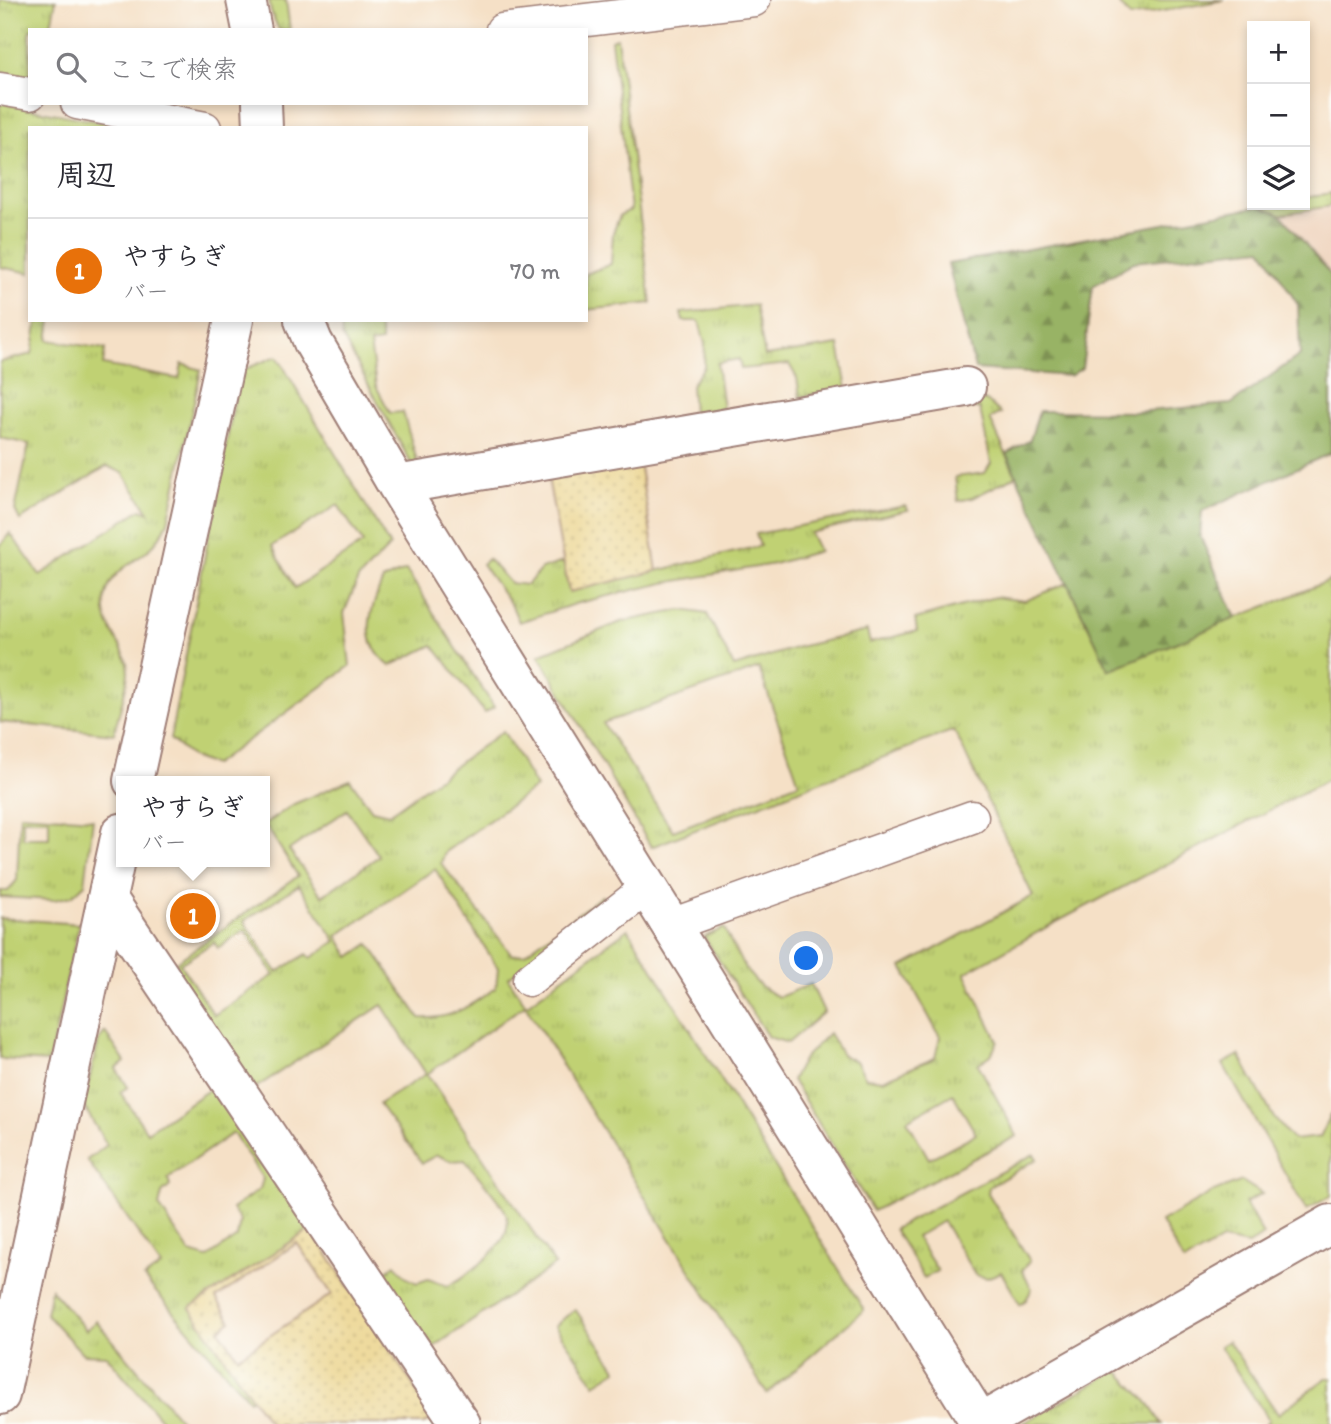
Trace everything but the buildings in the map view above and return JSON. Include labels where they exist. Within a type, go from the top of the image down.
[{"type":"street","points":[[246,0],[252,28]]},
{"type":"street","points":[[262,105],[263,126]]},
{"type":"street","points":[[134,776],[234,322]]},
{"type":"street","points":[[305,322],[313,342],[397,485],[981,1424],[1331,1224]]},
{"type":"street","points":[[397,485],[966,387]]},
{"type":"street","points":[[0,1395],[10,1301],[116,856]]},
{"type":"street","points":[[107,898],[461,1424]]},
{"type":"lane","points":[[519,28],[754,0]]},
{"type":"lane","points":[[0,89],[28,94]]},
{"type":"lane","points":[[86,105],[195,126]]},
{"type":"lane","points":[[671,925],[972,817]]},
{"type":"lane","points":[[529,980],[648,887]]},
{"type":"shaded area","points":[[1331,206],[1331,275],[1281,214]]},
{"type":"green space","points":[[0,0],[56,0],[50,28],[28,28],[28,77],[0,72]]},
{"type":"green space","points":[[269,0],[286,0],[290,28],[278,28]]},
{"type":"green space","points":[[1116,0],[1224,0],[1130,17]]},
{"type":"green space","points":[[617,38],[651,303],[588,310],[588,273],[611,264],[613,233],[620,215],[631,210],[611,40]]},
{"type":"green space","points":[[0,103],[121,126],[28,126],[28,273],[0,267]]},
{"type":"green space","points":[[1331,193],[1331,206],[1310,209],[1310,197]]},
{"type":"green space","points":[[1247,208],[1270,210],[1281,214],[1331,275],[1331,453],[1202,511],[1200,536],[1236,618],[1109,670],[1006,454],[1030,440],[1039,411],[1135,412],[1231,404],[1300,355],[1298,305],[1262,248],[1134,262],[1093,286],[1082,368],[1070,376],[975,369],[948,264]]},
{"type":"green space","points":[[1270,210],[1306,210],[1281,214]]},
{"type":"green space","points":[[755,305],[765,356],[839,345],[847,389],[800,397],[797,378],[789,364],[741,369],[739,359],[717,363],[723,409],[693,413],[691,385],[704,367],[705,344],[699,321],[683,321],[681,313]]},
{"type":"green space","points":[[38,322],[51,322],[48,340],[105,349],[103,365],[179,379],[182,364],[201,370],[168,522],[149,549],[117,574],[106,594],[106,616],[123,652],[128,671],[114,734],[0,722],[0,546],[10,533],[40,575],[141,509],[149,512],[123,473],[107,466],[20,520],[15,510],[29,444],[0,438],[0,362],[32,354]]},
{"type":"green space","points":[[341,322],[378,322],[381,342],[370,344],[376,386],[390,413],[403,412],[418,465],[412,465],[342,336]]},
{"type":"green space","points":[[277,356],[390,546],[358,579],[344,613],[350,666],[214,765],[193,758],[170,739],[240,371]],"holes":[[[338,505],[363,543],[295,588],[272,546]]]},
{"type":"green space","points":[[985,400],[1001,413],[990,419],[1016,476],[972,498],[958,501],[955,477],[985,473],[991,463],[980,409],[960,409],[957,401]]},
{"type":"green space","points":[[905,506],[908,510],[810,533],[819,551],[774,564],[664,583],[578,603],[519,622],[512,606],[482,564],[488,559],[510,583],[527,585],[541,569],[563,562],[569,592],[760,546],[756,534]]},
{"type":"green space","points":[[406,570],[494,707],[485,713],[433,645],[390,666],[374,647],[370,636],[371,615],[383,580]]},
{"type":"green space","points":[[1331,580],[1331,778],[965,973],[998,1041],[991,1055],[978,1064],[1017,1136],[873,1211],[792,1080],[804,1058],[829,1033],[842,1055],[856,1061],[866,1078],[883,1080],[935,1058],[940,1037],[902,967],[1033,896],[954,730],[651,847],[539,655],[621,622],[682,610],[707,614],[734,667],[798,647],[867,631],[870,643],[917,631],[915,619],[995,597],[1025,601],[1067,583],[1109,669]],"holes":[[[759,668],[799,783],[673,831],[603,723]],[[953,1094],[976,1134],[929,1159],[907,1120]]]},
{"type":"green space","points":[[503,731],[536,787],[445,852],[441,863],[512,955],[524,954],[602,896],[607,905],[508,978],[526,1005],[628,929],[864,1310],[767,1394],[525,1005],[427,1074],[555,1265],[429,1350],[381,1277],[395,1264],[407,1278],[417,1283],[428,1279],[448,1286],[489,1256],[505,1235],[508,1224],[504,1209],[465,1160],[451,1161],[437,1155],[422,1163],[379,1104],[426,1074],[382,1005],[255,1088],[172,965],[298,876],[270,832],[270,821],[294,804],[350,780],[372,810],[389,814]],"holes":[[[347,810],[379,856],[322,896],[289,850]],[[435,869],[498,968],[496,988],[452,1014],[420,1018],[369,944],[350,957],[337,936]],[[299,885],[336,941],[311,958],[307,954],[277,972],[244,921]],[[245,930],[274,975],[214,1015],[180,964],[214,942],[218,948]]]},
{"type":"green space","points":[[20,814],[93,819],[85,884],[72,896],[54,900],[0,897],[0,891],[8,891],[17,880]],"holes":[[[23,819],[49,819],[49,838],[23,838]]]},
{"type":"green space","points":[[0,918],[79,924],[49,1062],[0,1059]]},
{"type":"green space","points":[[724,928],[751,977],[768,991],[779,997],[811,984],[824,1012],[788,1043],[768,1037],[704,937]]},
{"type":"green space","points":[[105,1032],[125,1062],[116,1069],[128,1087],[120,1092],[147,1132],[213,1087],[311,1229],[190,1308],[252,1398],[249,1400],[144,1278],[161,1266],[87,1160],[107,1145],[83,1105],[99,1040]],"holes":[[[233,1133],[263,1179],[260,1189],[232,1209],[240,1221],[237,1237],[207,1258],[190,1253],[159,1206],[162,1193],[170,1186],[168,1178]]]},
{"type":"green space","points":[[1239,1055],[1274,1118],[1293,1140],[1320,1137],[1331,1113],[1331,1196],[1306,1210],[1223,1064]]},
{"type":"green space","points":[[1034,1154],[1037,1159],[989,1187],[988,1193],[1030,1261],[1022,1271],[1032,1289],[1026,1300],[1020,1304],[1001,1272],[987,1278],[975,1275],[943,1221],[916,1237],[938,1271],[924,1278],[894,1229]]},
{"type":"green space","points":[[1242,1181],[1262,1194],[1245,1203],[1263,1235],[1248,1245],[1222,1240],[1184,1262],[1161,1222],[1211,1193]]},
{"type":"green space","points":[[51,1289],[86,1330],[96,1321],[184,1424],[165,1424],[106,1355],[83,1354],[46,1314]]},
{"type":"green space","points":[[575,1309],[617,1370],[595,1384],[555,1326]]},
{"type":"green space","points":[[1228,1341],[1278,1414],[1326,1378],[1331,1378],[1331,1424],[1265,1424],[1269,1420],[1220,1346]]},
{"type":"green space","points":[[1117,1370],[1145,1399],[1162,1424],[1022,1424]]},
{"type":"sand","points":[[639,462],[657,571],[569,592],[548,478]]},
{"type":"sand","points":[[311,1229],[434,1417],[424,1424],[270,1424],[190,1308]],"holes":[[[297,1243],[332,1294],[238,1357],[219,1330],[231,1321],[216,1298]]]},
{"type":"place","name":"やすらぎ","points":[[193,916]]}]
